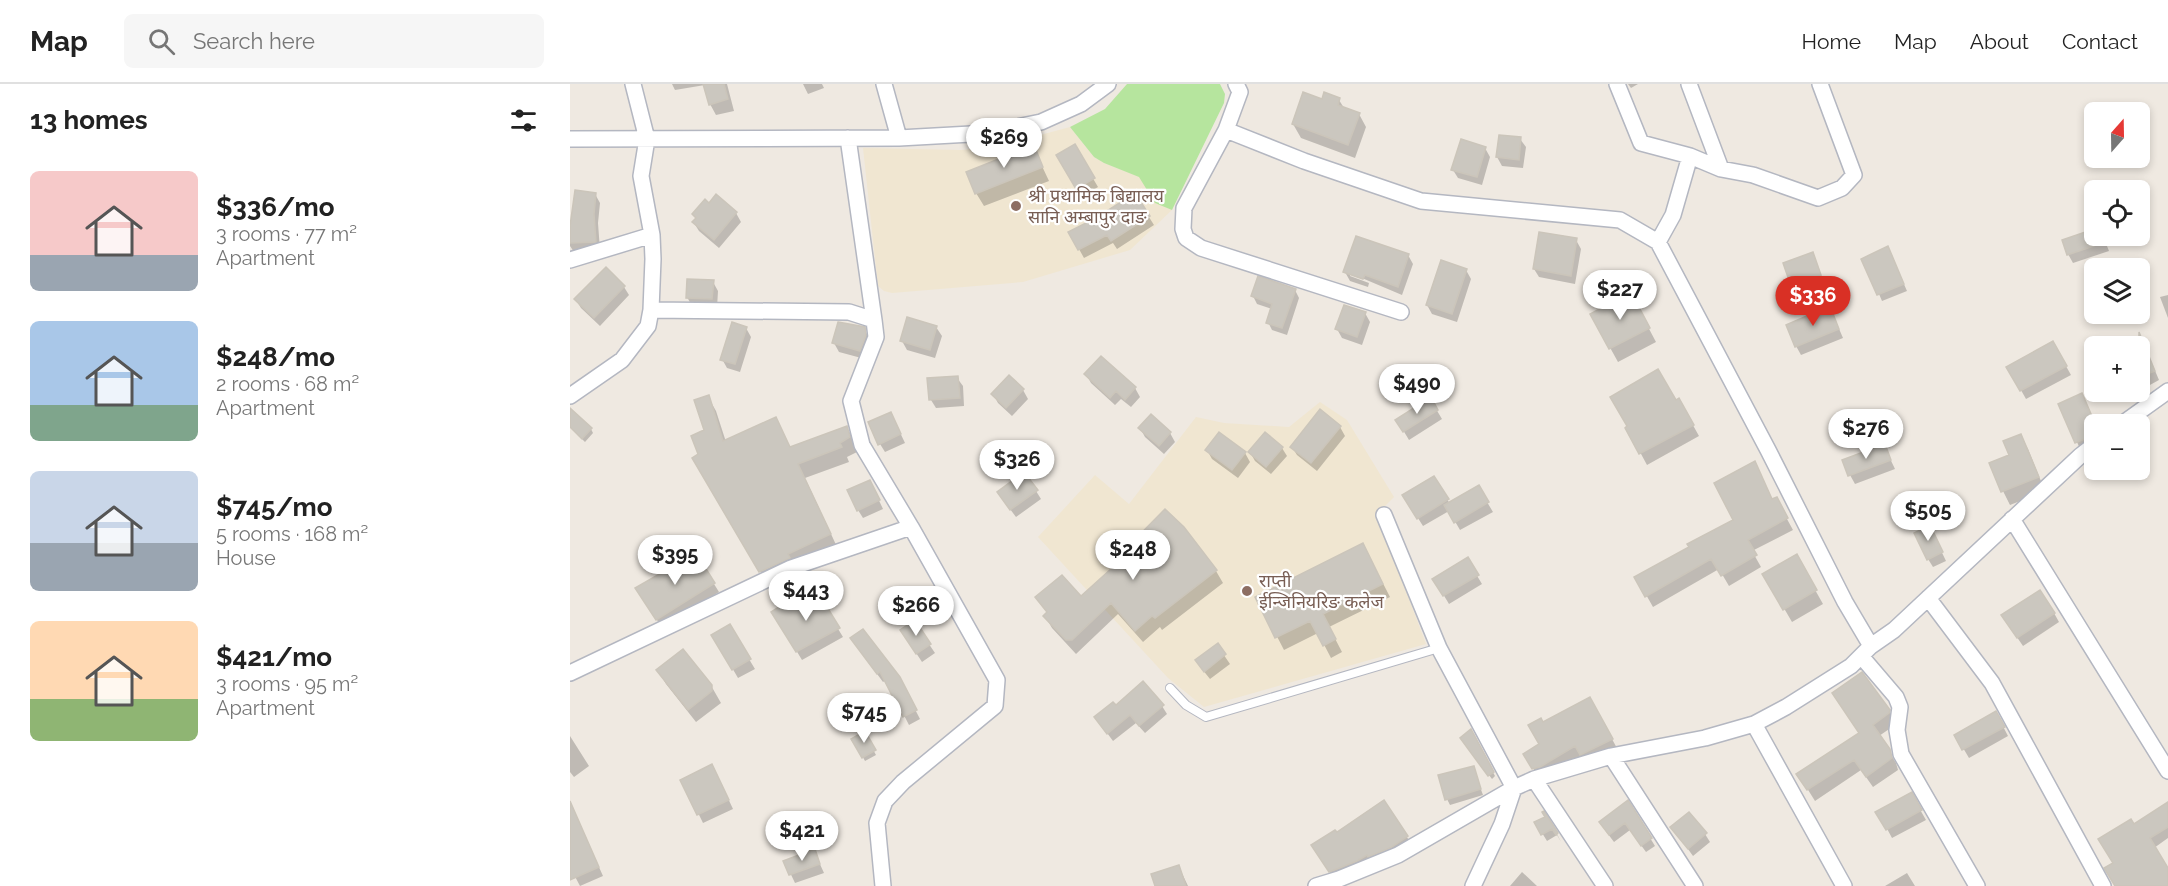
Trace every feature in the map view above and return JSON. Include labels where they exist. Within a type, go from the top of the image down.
[{"type":"street","points":[[570,396],[622,360],[648,326],[651,310],[652,236],[641,176],[647,139],[633,84]]},
{"type":"street","points":[[884,84],[899,138]]},
{"type":"street","points":[[570,139],[899,138],[989,133],[1041,122],[1081,104],[1108,84]]},
{"type":"street","points":[[1236,84],[1240,92],[1226,130],[1184,208],[1183,229],[1186,238],[1201,248],[1401,312]]},
{"type":"street","points":[[1617,84],[1641,143],[1690,156],[1721,169],[1753,175],[1818,198],[1842,188],[1854,175],[1820,84]]},
{"type":"street","points":[[1689,84],[1721,169]]},
{"type":"street","points":[[1226,130],[1304,161],[1420,201],[1620,220],[1658,242],[1768,450],[1845,602],[1866,651],[1896,697],[1900,707],[1897,730],[1901,754],[1977,886]]},
{"type":"street","points":[[848,138],[876,337],[851,401],[862,445],[911,527],[997,681],[994,705],[903,782],[885,801],[877,823],[883,886]]},
{"type":"street","points":[[1658,242],[1674,215],[1690,156]]},
{"type":"street","points":[[570,260],[652,236]]},
{"type":"street","points":[[651,310],[849,312],[874,320]]},
{"type":"street","points":[[2136,414],[2168,391]]},
{"type":"street","points":[[1316,886],[1398,855],[1514,788],[1534,779],[1611,756],[1705,738],[1755,724],[1786,707],[1851,666],[1866,651],[1894,630],[2084,453]]},
{"type":"street","points":[[1384,515],[1439,648],[1514,788],[1502,824],[1473,886]]},
{"type":"street","points":[[2012,519],[2168,771]]},
{"type":"street","points":[[570,674],[791,568],[911,527]]},
{"type":"street","points":[[1928,598],[1992,683],[2103,886]]},
{"type":"street","points":[[1755,724],[1844,886]]},
{"type":"street","points":[[1611,756],[1695,886]]},
{"type":"street","points":[[1534,779],[1605,886]]},
{"type":"lane","points":[[1170,688],[1186,705],[1206,717],[1439,648]]},
{"type":"shaded area","name":"श्री प्रथामिक बिद्यालय सानि अम्बापुर दाङ","points":[[1070,127],[1094,157],[1140,177],[1155,202],[1172,210],[1130,250],[1023,282],[892,293],[878,286],[863,148],[961,150],[995,147]]},
{"type":"shaded area","name":"राप्ती ईन्जिनियरिङ कलेज","points":[[1320,402],[1347,420],[1394,497],[1377,514],[1426,644],[1204,707],[1168,678],[1038,537],[1095,475],[1129,504],[1196,417],[1224,423],[1289,427]]},
{"type":"green space","points":[[1127,84],[1220,84],[1225,94],[1224,103],[1172,210],[1155,203],[1139,177],[1094,157],[1070,127],[1105,109]]},
{"type":"building","points":[[703,84],[724,84],[728,99],[709,105]]},
{"type":"building","points":[[1303,92],[1322,99],[1324,92],[1340,98],[1338,105],[1360,113],[1348,145],[1292,124]]},
{"type":"building","points":[[1499,135],[1521,137],[1519,160],[1496,157]]},
{"type":"building","points":[[1461,139],[1486,147],[1477,177],[1451,170]]},
{"type":"building","points":[[1075,144],[1095,178],[1076,189],[1056,155]]},
{"type":"building","points":[[1034,145],[1043,167],[975,194],[966,172]]},
{"type":"building","points":[[575,190],[596,193],[594,214],[596,242],[570,243]]},
{"type":"building","points":[[1135,193],[1150,216],[1111,241],[1107,235],[1078,250],[1068,232],[1096,218]]},
{"type":"building","points":[[716,194],[737,212],[714,240],[692,222],[696,218],[692,214],[705,199],[709,203]]},
{"type":"building","points":[[1539,232],[1577,238],[1571,276],[1533,269]]},
{"type":"building","points":[[2084,232],[2084,246],[2094,246],[2067,255],[2062,240]]},
{"type":"building","points":[[1356,236],[1409,254],[1398,287],[1365,275],[1363,279],[1343,272]]},
{"type":"building","points":[[1888,246],[1904,284],[1877,295],[1861,259]]},
{"type":"building","points":[[1813,252],[1821,275],[1791,286],[1783,263]]},
{"type":"building","points":[[1441,260],[1467,269],[1452,314],[1426,305]]},
{"type":"building","points":[[606,267],[625,286],[594,318],[574,299]]},
{"type":"building","points":[[1258,276],[1296,289],[1282,328],[1266,323],[1272,304],[1251,296]]},
{"type":"building","points":[[687,279],[714,280],[712,299],[686,298]]},
{"type":"building","points":[[1631,292],[1650,328],[1609,349],[1590,314]]},
{"type":"building","points":[[1344,305],[1366,312],[1357,337],[1335,329]]},
{"type":"building","points":[[1830,306],[1839,329],[1795,347],[1786,325]]},
{"type":"building","points":[[907,317],[937,326],[930,350],[900,341]]},
{"type":"building","points":[[732,322],[747,327],[735,364],[720,360]]},
{"type":"building","points":[[838,322],[865,327],[866,335],[860,351],[832,343]]},
{"type":"building","points":[[2053,341],[2067,366],[2020,391],[2006,367]]},
{"type":"building","points":[[1101,356],[1136,387],[1125,400],[1116,391],[1110,398],[1084,374]]},
{"type":"building","points":[[2150,359],[2155,371],[2150,373]]},
{"type":"building","points":[[1658,369],[1676,400],[1679,398],[1694,425],[1639,454],[1625,428],[1627,426],[1610,397]]},
{"type":"building","points":[[1009,375],[1024,389],[1006,408],[991,394]]},
{"type":"building","points":[[958,376],[960,398],[929,400],[927,378]]},
{"type":"building","points":[[2082,393],[2091,414],[2084,414],[2084,439],[2075,443],[2058,404]]},
{"type":"building","points":[[709,395],[723,441],[776,417],[790,447],[847,426],[850,437],[840,443],[842,447],[798,464],[831,534],[788,554],[790,558],[759,572],[692,458],[698,454],[691,436],[704,430],[694,400]]},
{"type":"building","points":[[1431,397],[1438,410],[1403,432],[1395,420]]},
{"type":"building","points":[[570,408],[592,428],[582,439],[570,427]]},
{"type":"building","points":[[1320,409],[1341,426],[1311,463],[1290,447]]},
{"type":"building","points":[[891,412],[901,434],[878,445],[868,422]]},
{"type":"building","points":[[1151,414],[1171,432],[1159,446],[1138,428]]},
{"type":"building","points":[[1219,432],[1246,452],[1232,470],[1205,450]]},
{"type":"building","points":[[1265,432],[1283,447],[1266,467],[1248,452]]},
{"type":"building","points":[[2021,434],[2039,477],[2001,492],[1989,463],[2009,455],[2003,441]]},
{"type":"building","points":[[1885,444],[1891,460],[1848,476],[1842,460]]},
{"type":"building","points":[[1755,461],[1772,499],[1777,497],[1788,518],[1748,540],[1757,555],[1721,576],[1711,559],[1645,597],[1634,577],[1689,547],[1687,544],[1733,520],[1714,483]]},
{"type":"building","points":[[1024,472],[1038,490],[1010,510],[997,492]]},
{"type":"building","points":[[1434,476],[1449,499],[1417,519],[1402,495]]},
{"type":"building","points":[[870,480],[880,500],[857,511],[847,490]]},
{"type":"building","points":[[1479,485],[1489,502],[1454,523],[1444,505]]},
{"type":"building","points":[[1165,509],[1184,527],[1217,570],[1155,618],[1152,616],[1135,631],[1111,603],[1072,640],[1066,640],[1043,616],[1047,612],[1035,597],[1062,575],[1081,596],[1112,568],[1109,566]]},
{"type":"building","points":[[1930,525],[1943,552],[1927,560],[1914,533]]},
{"type":"building","points":[[1363,543],[1383,584],[1323,614],[1336,639],[1323,646],[1310,621],[1275,638],[1255,597]]},
{"type":"building","points":[[696,553],[715,583],[656,620],[635,588]]},
{"type":"building","points":[[1797,554],[1817,590],[1783,610],[1762,574]]},
{"type":"building","points":[[1468,557],[1479,575],[1443,596],[1432,579]]},
{"type":"building","points":[[2040,590],[2055,613],[2017,638],[2001,615]]},
{"type":"building","points":[[819,594],[840,628],[796,652],[771,612],[788,601],[793,609]]},
{"type":"building","points":[[915,620],[931,644],[916,654],[900,630]]},
{"type":"building","points":[[730,624],[751,659],[732,670],[711,635]]},
{"type":"building","points":[[863,629],[900,677],[917,710],[903,717],[880,672],[877,674],[850,638]]},
{"type":"building","points":[[1218,643],[1226,654],[1204,672],[1195,660]]},
{"type":"building","points":[[683,649],[712,685],[712,691],[688,710],[656,670]]},
{"type":"building","points":[[1862,672],[1890,710],[1873,725],[1890,749],[1892,758],[1866,777],[1854,760],[1807,790],[1796,774],[1859,733],[1832,693]]},
{"type":"building","points":[[1143,681],[1164,705],[1139,726],[1130,715],[1107,734],[1094,717],[1113,702],[1116,705]]},
{"type":"building","points":[[1590,697],[1613,739],[1580,755],[1575,746],[1540,767],[1532,769],[1523,754],[1539,744],[1528,725],[1541,718],[1543,722]]},
{"type":"building","points":[[1996,711],[2005,727],[1962,750],[1954,735]]},
{"type":"building","points":[[1471,729],[1494,772],[1488,776],[1460,738]]},
{"type":"building","points":[[865,731],[876,750],[862,758],[851,739]]},
{"type":"building","points":[[712,764],[729,800],[697,815],[680,780]]},
{"type":"building","points":[[1474,766],[1481,789],[1445,800],[1438,775]]},
{"type":"building","points":[[1912,792],[1922,810],[1886,830],[1875,812]]},
{"type":"building","points":[[1384,800],[1408,836],[1390,848],[1368,857],[1367,855],[1329,872],[1311,845],[1335,830],[1337,832]]},
{"type":"building","points":[[1628,800],[1652,838],[1641,846],[1625,823],[1609,835],[1599,822]]},
{"type":"building","points":[[570,801],[599,867],[570,880]]},
{"type":"building","points":[[2168,802],[2168,827],[2150,838],[2168,868],[2168,886],[2115,886],[2104,868],[2113,863],[2098,839],[2131,819],[2134,824]]},
{"type":"building","points":[[1544,811],[1558,833],[1556,835],[1552,829],[1541,835],[1534,822],[1545,817],[1542,812]]},
{"type":"building","points":[[1689,812],[1707,833],[1688,849],[1670,827]]},
{"type":"building","points":[[815,849],[820,864],[789,875],[783,861]]},
{"type":"building","points":[[1179,865],[1186,886],[1155,886],[1151,874]]},
{"type":"place","name":"श्री प्रथामिक बिद्यालय सानि अम्बापुर दाङ","points":[[1016,206]]},
{"type":"place","name":"राप्ती ईन्जिनियरिङ कलेज","points":[[1247,591]]}]
